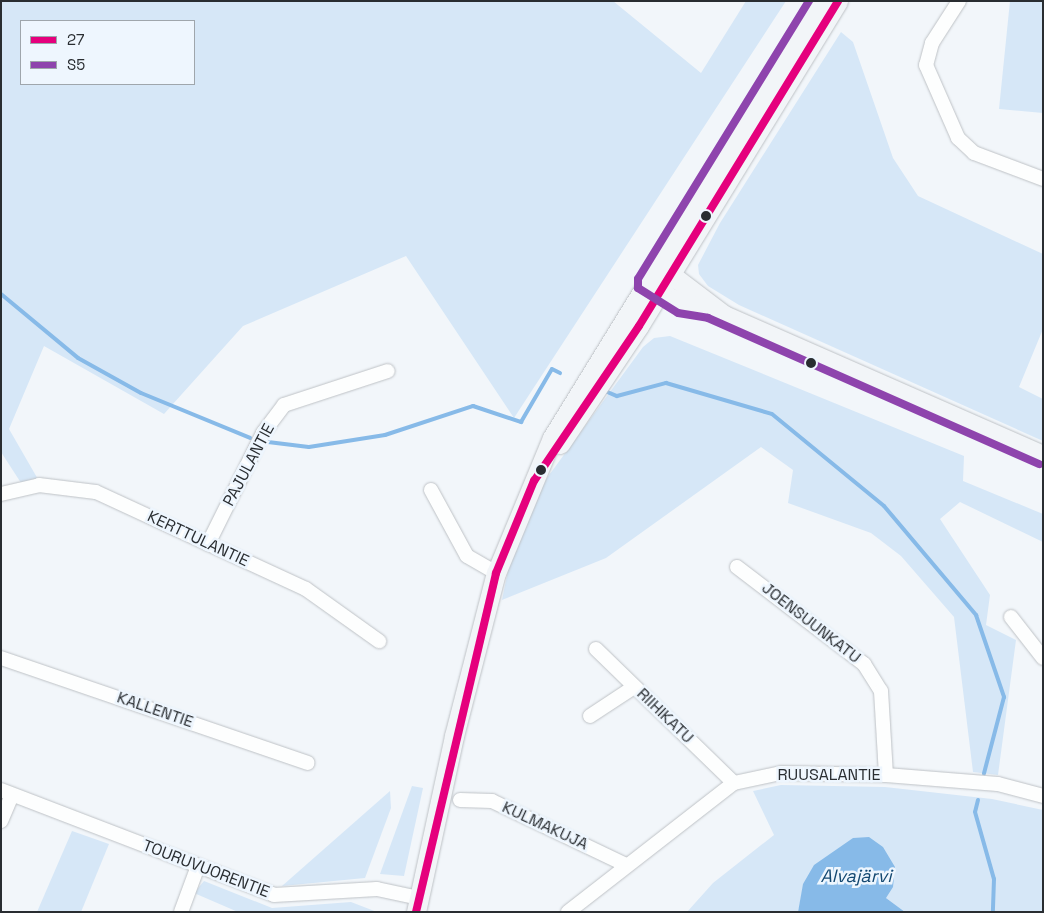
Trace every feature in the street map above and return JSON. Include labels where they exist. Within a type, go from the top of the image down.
[{"type":"main road","points":[[665,270],[820,1]]},
{"type":"main road","points":[[418,905],[454,736],[496,573],[534,482],[653,288],[838,1]]},
{"type":"main road","points":[[665,270],[697,291],[711,308]]},
{"type":"main road","points":[[653,288],[682,304],[711,308],[1043,455]]},
{"type":"street","points":[[959,1],[932,43],[926,65],[958,138],[974,153],[1043,179]]},
{"type":"street","name":"PAJULANTIE","points":[[208,544],[263,433],[284,405],[388,371]]},
{"type":"street","name":"KERTTULANTIE","points":[[1,494],[39,485],[96,492],[306,589],[378,641]]},
{"type":"street","points":[[430,490],[466,556],[496,573]]},
{"type":"street","name":"JOENSUUNKATU","points":[[737,566],[864,664],[881,691],[886,775]]},
{"type":"street","points":[[1011,617],[1043,658]]},
{"type":"street","name":"RIIHIKATU","points":[[596,649],[734,783]]},
{"type":"street","name":"KALLENTIE","points":[[1,658],[308,763]]},
{"type":"street","points":[[590,716],[634,687]]},
{"type":"street","name":"RUUSALANTIE","points":[[568,912],[626,865],[734,783],[780,773],[886,775],[998,784],[1043,796]]},
{"type":"street","points":[[1,821],[7,793]]},
{"type":"street","name":"TOURUVUORENTIE","points":[[7,793],[274,896],[377,888],[418,905]]},
{"type":"street","name":"KULMAKUJA","points":[[460,800],[492,802],[626,865]]},
{"type":"street","points":[[181,912],[198,866]]},
{"type":"shaded area","points":[[1,1],[613,1],[701,73],[746,1],[786,1],[514,418],[406,256],[243,326],[164,414],[44,346],[9,429],[39,481],[23,486],[1,452]]},
{"type":"shaded area","points":[[1010,1],[1043,1],[1043,113],[999,109]]},
{"type":"shaded area","points":[[841,32],[853,42],[893,158],[918,196],[1043,254],[1043,329],[1019,387],[1043,399],[1043,441],[739,305],[708,286],[699,274],[698,265],[720,223]]},
{"type":"shaded area","points":[[670,336],[964,456],[963,481],[1043,514],[1043,542],[960,502],[940,519],[990,595],[986,625],[1016,640],[998,775],[973,772],[954,617],[901,556],[871,533],[788,503],[793,470],[761,447],[606,558],[502,600],[513,546],[544,482],[643,347],[654,338]]},
{"type":"shaded area","points":[[781,785],[885,787],[992,799],[1043,810],[1043,912],[905,912],[886,898],[804,883],[798,912],[687,912],[713,883],[774,835],[753,791]]},
{"type":"shaded area","points":[[412,786],[423,788],[404,876],[380,874]]},
{"type":"shaded area","points":[[390,791],[391,808],[365,878],[282,886]]},
{"type":"shaded area","points":[[72,831],[109,844],[81,912],[37,912]]},
{"type":"shaded area","points":[[204,881],[272,908],[351,902],[377,912],[238,912],[194,893]]},
{"type":"water","name":"Alvajärvi","points":[[869,837],[883,847],[895,867],[893,887],[886,898],[905,912],[798,912],[803,884],[814,865],[853,838]]},
{"type":"waterway","points":[[1,294],[78,358],[141,393],[250,438]]},
{"type":"waterway","points":[[268,442],[309,447],[385,435],[473,406],[521,422],[552,369],[560,373]]},
{"type":"waterway","points":[[605,391],[617,396],[666,383],[772,414],[884,506],[976,615],[1004,697],[984,773]]},
{"type":"waterway","points":[[978,800],[975,812],[994,879],[993,912]]},
{"type":"transit line","name":"S5","points":[[809,1],[638,279],[638,288],[678,313],[708,318],[1039,464]]},
{"type":"transit line","name":"27","points":[[416,912],[496,573],[534,481],[639,326],[838,1]]}]
